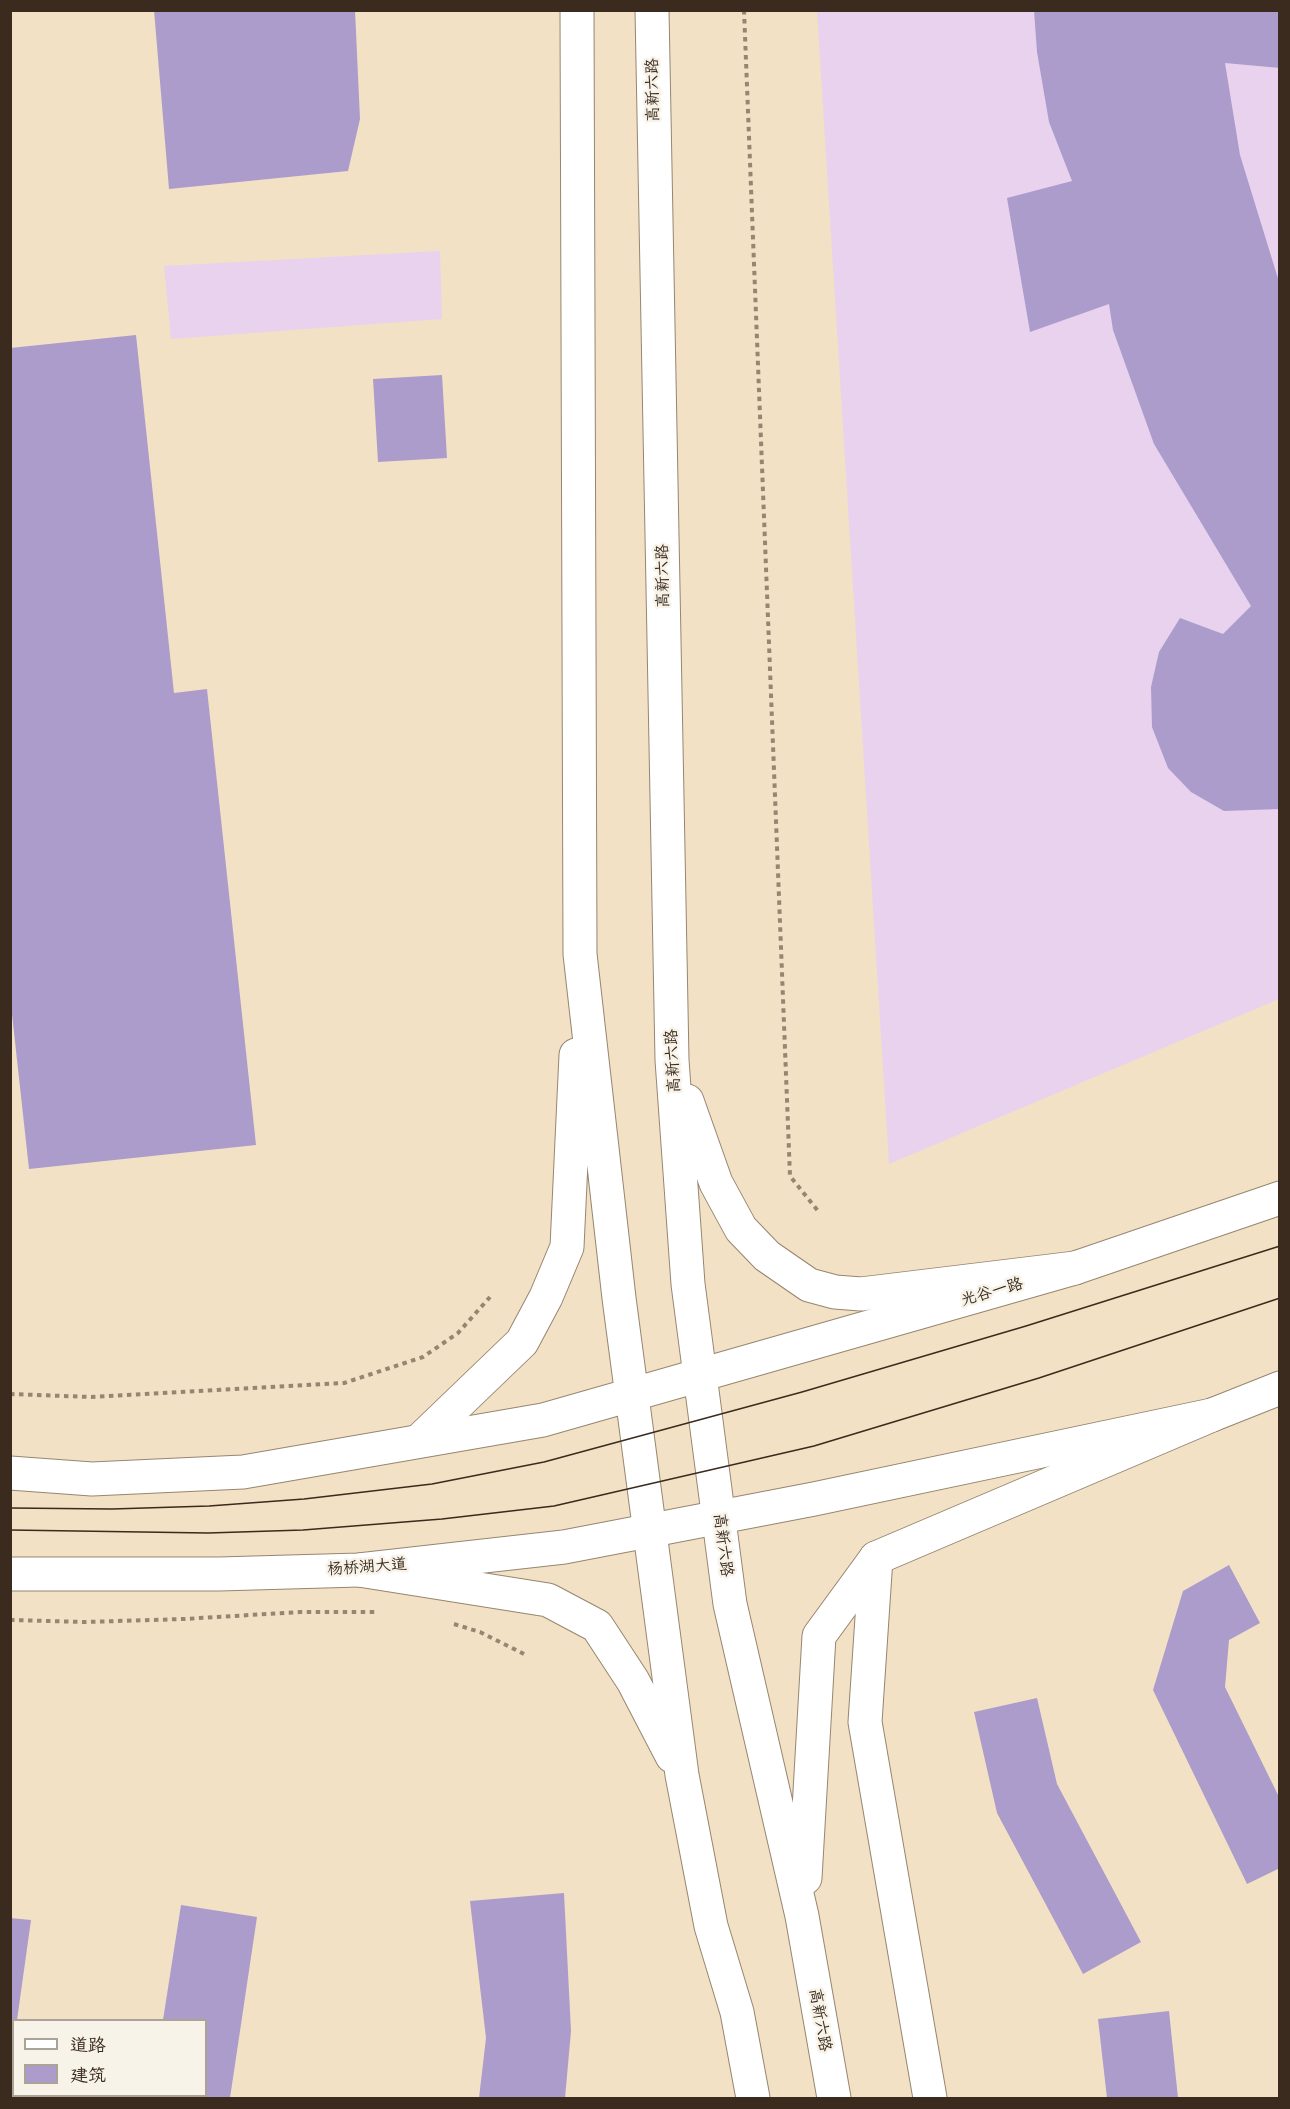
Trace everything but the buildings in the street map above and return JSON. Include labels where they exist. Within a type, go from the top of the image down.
[{"type":"main road","points":[[419,1441],[522,1342],[546,1297],[567,1247],[580,954],[577,10]]},
{"type":"main road","name":"高新六路","points":[[651,10],[672,1060],[688,1284],[730,1604],[802,1916],[834,2098]]},
{"type":"main road","points":[[580,954],[619,1298],[682,1775],[711,1926],[737,2012],[753,2098]]},
{"type":"main road","points":[[672,1060],[716,1183],[741,1229],[767,1256],[809,1285],[835,1292],[861,1294],[1075,1268]]},
{"type":"main road","name":"光谷一路","points":[[700,1376],[1075,1268],[1280,1198]]},
{"type":"main road","points":[[10,1473],[92,1479],[243,1472],[543,1420],[700,1376]]},
{"type":"main road","points":[[802,1916],[819,1636],[876,1558],[1280,1388]]},
{"type":"main road","points":[[719,1517],[1212,1415]]},
{"type":"main road","name":"杨桥湖大道","points":[[10,1574],[219,1574],[359,1570],[564,1547],[719,1517]]},
{"type":"main road","points":[[876,1558],[865,1722],[930,2098]]},
{"type":"main road","points":[[359,1570],[548,1600],[597,1626],[633,1681],[682,1775]]},
{"type":"path","points":[[744,10],[790,1176],[818,1211]]},
{"type":"path","points":[[10,1394],[91,1396],[344,1383],[423,1357],[458,1333],[490,1297]]},
{"type":"path","points":[[10,1620],[85,1622],[300,1612],[385,1612]]},
{"type":"path","points":[[447,1622],[480,1632],[524,1654]]},
{"type":"shaded area","points":[[817,11],[1279,11],[1279,999],[889,1164]]},
{"type":"shaded area","points":[[440,251],[442,319],[171,339],[164,266]]},
{"type":"tram line","points":[[10,1508],[112,1509],[209,1506],[304,1499],[432,1484],[544,1462],[802,1392],[1026,1326],[1280,1246]]},
{"type":"tram line","points":[[10,1530],[208,1533],[303,1530],[442,1519],[554,1506],[814,1446],[1039,1378],[1280,1298]]}]
